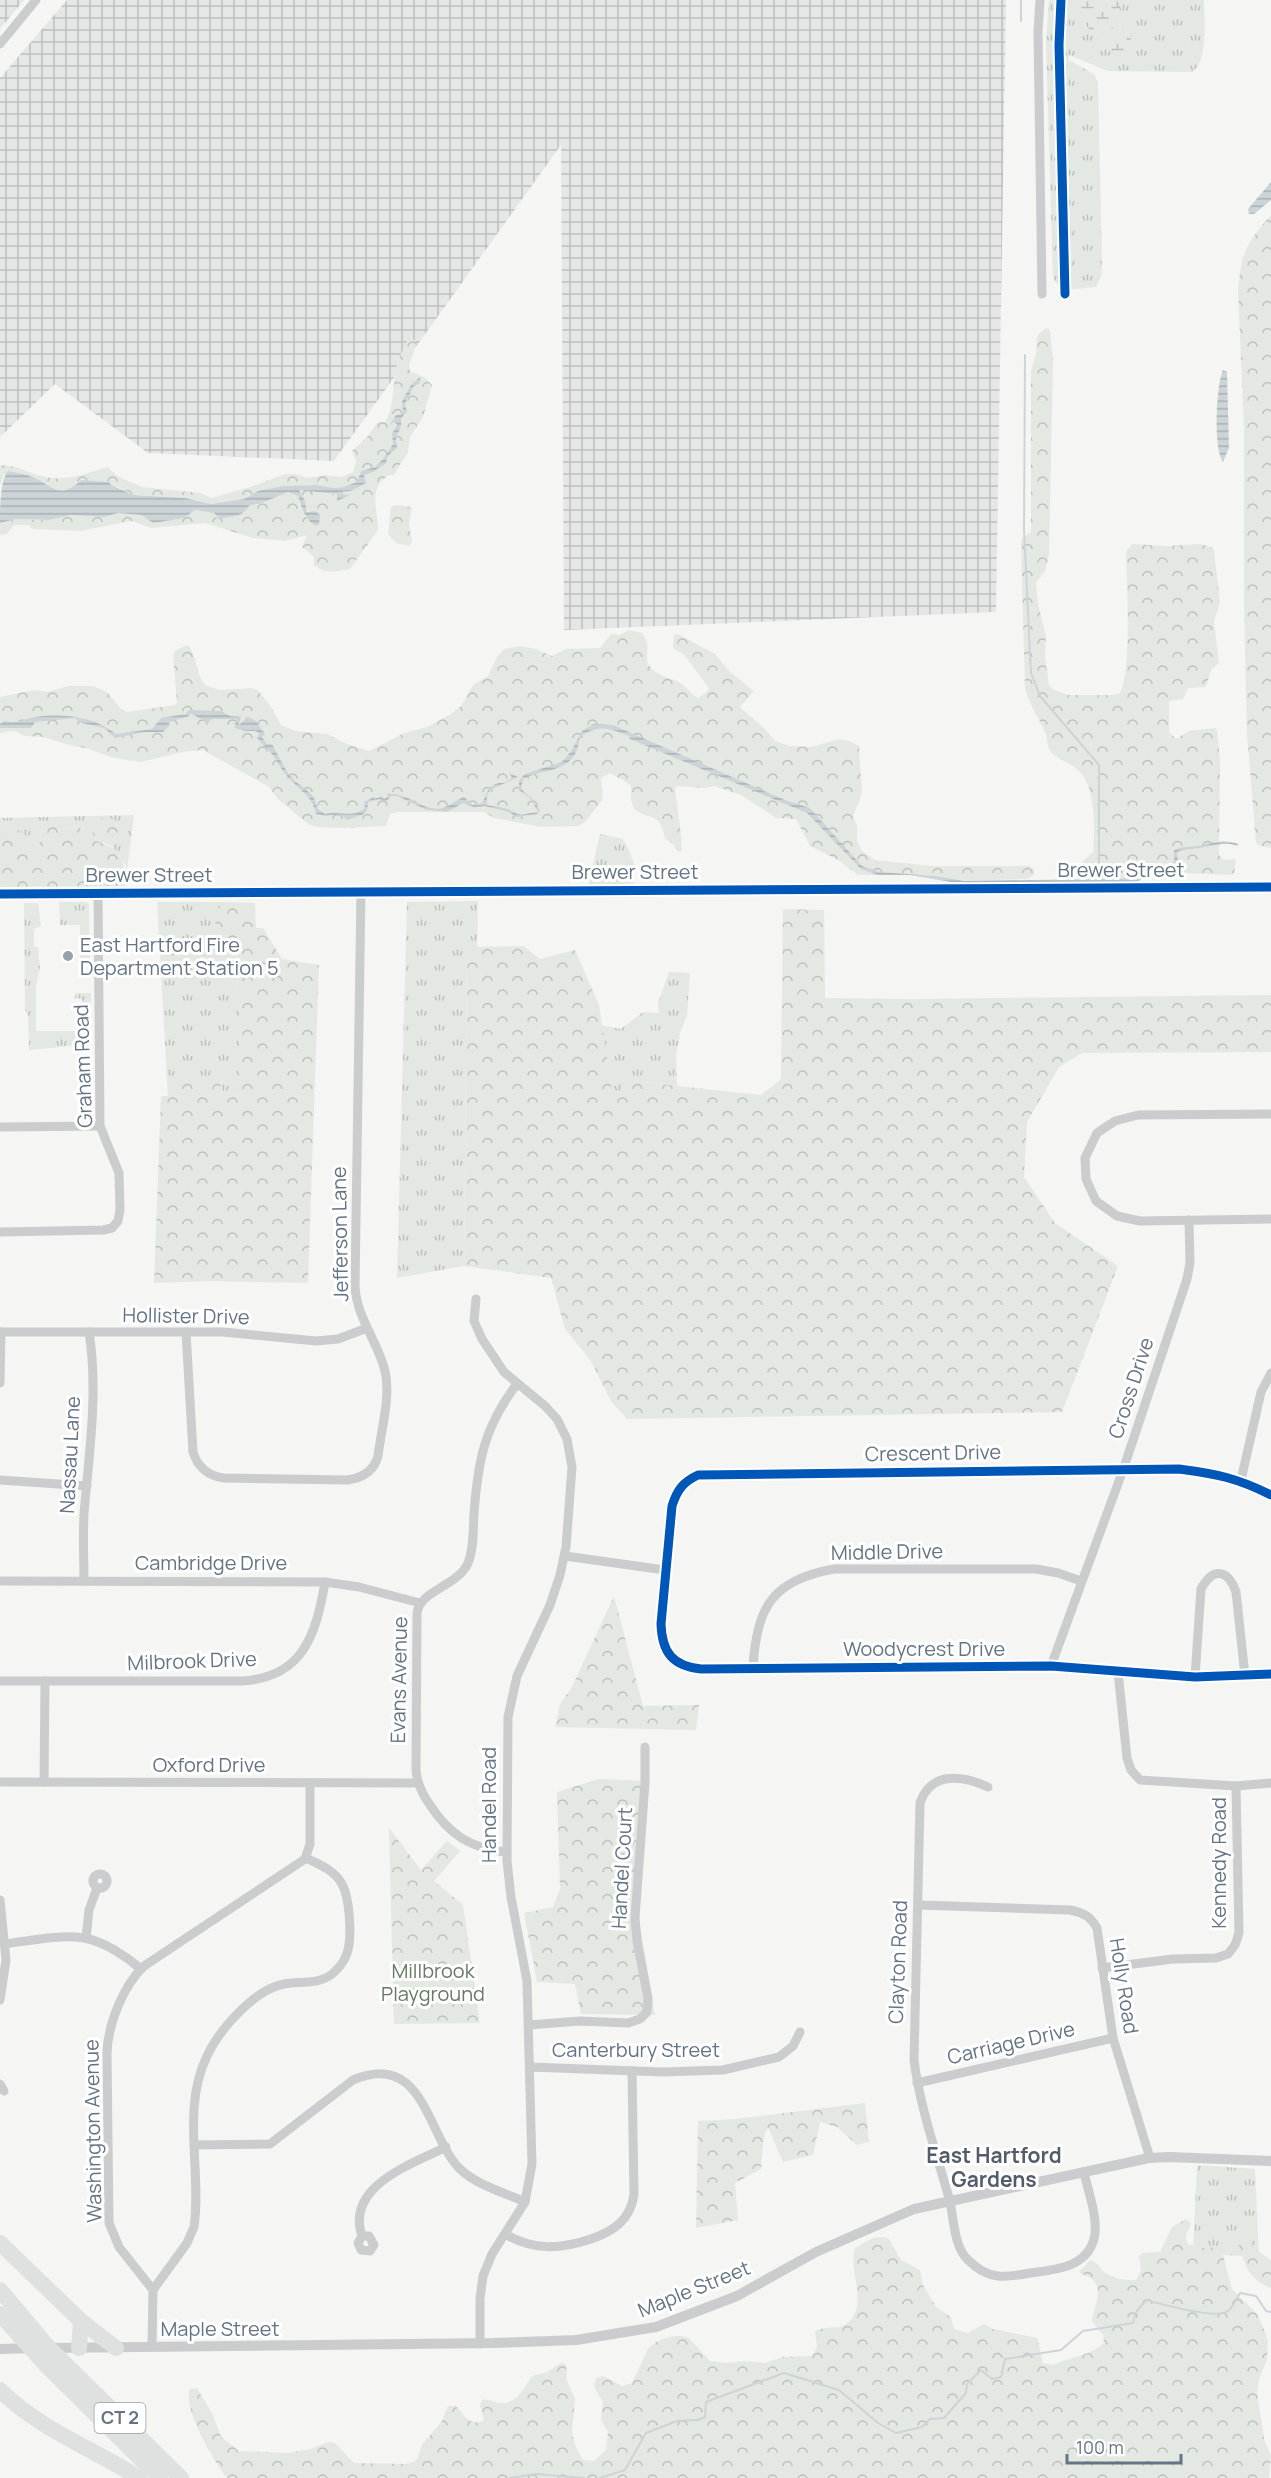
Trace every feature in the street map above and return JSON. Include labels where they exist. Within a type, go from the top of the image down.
[{"type":"highway","points":[[0,2243],[81,2321],[116,2348]]},
{"type":"highway","name":"CT 2","points":[[0,2290],[40,2338],[181,2478]]},
{"type":"highway","name":"CT 2","points":[[0,2314],[20,2338],[160,2478]]},
{"type":"highway","points":[[79,2348],[81,2321]]},
{"type":"highway","points":[[0,2390],[20,2409],[44,2426],[139,2478]]},
{"type":"main road","name":"Brewer Street","points":[[0,894],[1271,887]]},
{"type":"street","points":[[0,44],[36,0]]},
{"type":"street","points":[[1040,0],[1038,32],[1042,294]]},
{"type":"street","name":"Jefferson Lane","points":[[186,1332],[194,1452],[196,1460],[204,1471],[225,1478],[347,1480],[367,1473],[374,1466],[378,1456],[386,1379],[358,1306],[355,1287],[361,892]]},
{"type":"street","name":"Graham Road","points":[[0,1232],[103,1230],[112,1228],[118,1221],[119,1173],[100,1126],[98,894]]},
{"type":"street","points":[[1271,1114],[1138,1115],[1115,1121],[1097,1133],[1085,1158],[1086,1179],[1096,1201],[1117,1216],[1140,1221],[1271,1219]]},
{"type":"street","points":[[0,1126],[100,1126]]},
{"type":"street","name":"Cross Drive","points":[[1051,1666],[1123,1470],[1187,1279],[1190,1263],[1189,1220]]},
{"type":"street","name":"Handel Road","points":[[476,1299],[474,1318],[478,1333],[496,1362],[517,1384],[551,1412],[562,1427],[568,1443],[572,1476],[565,1556],[550,1605],[520,1668],[510,1700],[507,1735],[506,1852],[511,1897],[525,1966],[529,2025],[532,2164],[525,2202],[492,2254],[483,2276],[479,2309],[480,2344]]},
{"type":"street","name":"Hollister Drive","points":[[0,1383],[0,1332],[229,1332],[316,1341],[338,1339],[367,1328]]},
{"type":"street","name":"Nassau Lane","points":[[84,1581],[87,1486],[92,1444],[92,1357],[89,1332]]},
{"type":"street","points":[[1242,1480],[1261,1392],[1271,1373]]},
{"type":"street","name":"Evans Avenue","points":[[506,1852],[478,1847],[456,1836],[441,1822],[418,1783],[416,1770],[417,1613],[420,1603],[455,1580],[468,1563],[477,1475],[483,1448],[494,1418],[517,1384]]},
{"type":"street","name":"Crescent Drive","points":[[665,1570],[672,1506],[677,1491],[686,1480],[698,1475],[1179,1469],[1242,1480],[1271,1495]]},
{"type":"street","points":[[0,1480],[87,1486]]},
{"type":"street","points":[[565,1556],[665,1570]]},
{"type":"street","name":"Middle Drive","points":[[753,1667],[755,1636],[760,1619],[773,1599],[787,1585],[810,1573],[834,1569],[1036,1569],[1058,1573],[1081,1581]]},
{"type":"street","name":"Woodycrest Drive","points":[[665,1570],[661,1636],[666,1651],[674,1661],[686,1668],[1051,1666],[1195,1677],[1271,1674]]},
{"type":"street","points":[[1195,1677],[1201,1589],[1213,1574],[1222,1574],[1232,1580],[1236,1592],[1245,1676]]},
{"type":"street","name":"Cambridge Drive","points":[[0,1581],[325,1582],[359,1587],[420,1603]]},
{"type":"street","name":"Milbrook Drive","points":[[0,1681],[242,1682],[267,1677],[290,1665],[308,1645],[318,1620],[325,1582]]},
{"type":"street","points":[[1118,1672],[1127,1758],[1131,1770],[1140,1780],[1236,1786],[1271,1783]]},
{"type":"street","points":[[44,1782],[45,1681]]},
{"type":"street","name":"Handel Court","points":[[529,2025],[580,2021],[628,2023],[640,2019],[647,2012],[648,1998],[635,1918],[645,1783],[645,1747]]},
{"type":"street","name":"Clayton Road","points":[[988,1787],[972,1780],[942,1779],[931,1783],[920,1803],[914,2040],[917,2083],[950,2200],[959,2244],[965,2257],[987,2274],[1014,2276],[1063,2269],[1088,2253],[1094,2241],[1095,2227],[1084,2172]]},
{"type":"street","name":"Oxford Drive","points":[[0,1782],[418,1783]]},
{"type":"street","points":[[152,2348],[153,2290],[187,2243],[194,2227],[197,2082],[205,2060],[215,2042],[258,1994],[282,1984],[322,1979],[338,1969],[346,1955],[349,1942],[345,1890],[333,1873],[306,1858],[310,1844],[310,1783]]},
{"type":"street","name":"Kennedy Road","points":[[1102,1968],[1173,1959],[1216,1958],[1228,1954],[1235,1945],[1239,1933],[1236,1786]]},
{"type":"street","name":"Washington Avenue","points":[[153,2290],[115,2240],[108,2218],[109,2034],[119,2005],[141,1969],[306,1858]]},
{"type":"street","points":[[86,1938],[89,1910],[97,1888]]},
{"type":"street","points":[[0,1900],[6,1965],[0,2000]]},
{"type":"street","name":"Holly Road","points":[[918,1905],[1070,1910],[1083,1912],[1091,1917],[1096,1928],[1113,2038],[1150,2158]]},
{"type":"street","points":[[4,1944],[72,1937],[86,1938],[102,1944],[141,1969]]},
{"type":"street","name":"Canterbury Street","points":[[530,2067],[705,2072],[770,2060],[790,2049],[800,2032]]},
{"type":"street","name":"Carriage Drive","points":[[917,2083],[1113,2038]]},
{"type":"street","points":[[506,2234],[524,2243],[562,2247],[607,2233],[624,2219],[631,2207],[634,2192],[632,2071]]},
{"type":"street","points":[[195,2145],[270,2144],[347,2084],[361,2077],[376,2075],[396,2078],[414,2091],[424,2104],[456,2165],[468,2175],[525,2202]]},
{"type":"street","points":[[362,2236],[359,2224],[361,2209],[374,2188],[397,2172],[446,2147]]},
{"type":"street","name":"Maple Street","points":[[0,2349],[567,2341],[656,2327],[741,2294],[804,2258],[918,2208],[1150,2158],[1271,2161]]},
{"type":"shaded area","points":[[0,0],[24,0],[0,29]]},
{"type":"shaded area","points":[[67,0],[1006,0],[996,612],[564,630],[561,145],[334,461],[148,453],[55,384],[0,437],[0,78]]},
{"type":"shaded area","points":[[1271,182],[1271,200],[1254,214],[1249,214],[1248,209]]},
{"type":"shaded area","points":[[1223,370],[1227,372],[1229,448],[1223,462],[1218,445],[1217,417]]},
{"type":"shaded area","points":[[420,377],[420,383],[414,386],[405,404],[407,412],[401,419],[401,427],[396,437],[397,448],[388,456],[386,463],[364,475],[366,483],[351,491],[340,492],[339,494],[350,495],[337,501],[337,494],[299,490],[305,501],[307,512],[315,511],[320,515],[317,526],[307,518],[298,496],[288,492],[260,504],[250,505],[239,515],[219,519],[214,513],[195,510],[184,518],[153,523],[141,515],[118,513],[104,517],[71,515],[49,520],[16,519],[0,523],[2,487],[8,471],[32,477],[62,491],[81,480],[109,482],[134,495],[185,498],[211,504],[244,499],[258,491],[283,486],[343,487],[357,482],[361,471],[375,467],[383,459],[393,444],[392,434],[397,424],[393,422],[390,425],[396,415],[403,414],[402,401],[411,385]]},
{"type":"shaded area","points":[[189,710],[221,711],[230,716],[241,717],[238,726],[247,717],[255,720],[265,734],[262,737],[267,744],[272,744],[289,774],[314,798],[317,808],[325,814],[355,813],[365,808],[364,802],[374,797],[375,799],[381,796],[384,799],[388,797],[387,794],[400,795],[437,809],[444,808],[464,797],[473,805],[482,803],[492,786],[512,778],[509,773],[518,777],[490,790],[487,795],[487,805],[508,809],[519,815],[538,812],[531,799],[519,790],[519,781],[525,774],[562,762],[572,750],[582,731],[593,724],[613,725],[785,800],[810,808],[862,866],[879,872],[936,876],[964,881],[1144,878],[1174,862],[1174,850],[1223,841],[1238,844],[1238,846],[1223,844],[1177,852],[1178,860],[1172,867],[1136,882],[957,883],[909,875],[878,875],[861,869],[807,813],[630,739],[629,736],[605,728],[581,736],[573,757],[561,767],[523,779],[521,789],[531,798],[540,810],[537,814],[517,817],[509,812],[485,806],[474,807],[463,803],[447,812],[427,810],[397,796],[391,796],[386,802],[380,799],[368,802],[367,811],[347,820],[340,814],[326,816],[316,814],[309,798],[259,740],[257,737],[259,734],[256,731],[235,728],[236,719],[212,719],[208,723],[190,713],[189,716],[169,722],[169,726],[163,732],[144,732],[115,738],[104,728],[82,723],[74,718],[35,722],[31,728],[0,728],[0,724],[4,721],[17,722],[36,717],[68,716],[89,720],[116,734],[152,729],[161,718],[186,714]]},
{"type":"green space","points":[[1049,0],[1204,0],[1203,49],[1201,59],[1192,72],[1108,71],[1069,55],[1069,60],[1095,75],[1098,83],[1102,268],[1096,287],[1066,288],[1056,283],[1053,278],[1046,43]]},
{"type":"green space","points":[[1077,0],[1118,0],[1120,14],[1117,22],[1107,33],[1094,32],[1086,24]]},
{"type":"green space","points":[[1124,28],[1130,29],[1132,36],[1126,51],[1117,55],[1112,54],[1109,50],[1114,36]]},
{"type":"green space","points":[[1271,215],[1271,848],[1256,843],[1247,734],[1244,426],[1238,291],[1246,249]]},
{"type":"green space","points":[[1046,328],[1050,330],[1053,360],[1049,555],[1045,571],[1036,583],[1038,604],[1046,636],[1045,657],[1049,685],[1052,689],[1068,695],[1115,695],[1120,693],[1124,682],[1127,646],[1126,552],[1132,544],[1168,546],[1200,544],[1211,547],[1214,551],[1220,602],[1214,622],[1219,663],[1211,670],[1206,687],[1188,688],[1183,699],[1169,701],[1169,732],[1176,739],[1189,731],[1215,728],[1217,730],[1220,760],[1219,855],[1224,860],[1236,859],[1234,875],[1158,872],[1135,880],[1105,880],[1078,875],[1083,861],[1093,852],[1094,821],[1089,787],[1079,771],[1050,751],[1046,735],[1025,688],[1021,543],[1022,538],[1031,532],[1031,371],[1036,354],[1037,336]]},
{"type":"green space","points":[[412,337],[417,344],[409,365],[410,371],[424,377],[432,385],[423,417],[410,437],[408,452],[394,475],[389,475],[378,487],[375,500],[378,530],[350,569],[327,571],[314,565],[314,557],[302,547],[307,535],[285,541],[253,538],[205,523],[151,528],[132,521],[79,531],[32,529],[29,525],[14,525],[7,534],[0,535],[0,523],[16,519],[49,520],[71,515],[104,517],[118,513],[141,515],[153,523],[184,518],[195,510],[214,513],[217,518],[232,517],[242,513],[250,505],[261,504],[288,492],[298,496],[300,506],[308,520],[311,513],[305,509],[299,490],[345,496],[339,492],[351,491],[363,481],[364,475],[373,472],[397,448],[396,437],[401,427],[401,419],[406,415],[405,404],[419,377],[402,401],[403,415],[393,422],[397,423],[392,434],[393,444],[383,459],[375,467],[361,471],[357,482],[343,487],[283,486],[249,495],[245,499],[211,504],[185,498],[134,495],[118,487],[81,480],[73,487],[60,491],[33,477],[4,474],[0,486],[0,465],[44,477],[58,478],[79,476],[107,467],[119,477],[142,487],[200,493],[212,498],[285,474],[308,478],[325,475],[342,477],[353,472],[356,461],[352,451],[367,437],[378,422],[385,422],[392,404],[397,364],[406,342]]},
{"type":"green space","points":[[395,505],[412,507],[409,524],[412,541],[410,546],[396,543],[388,534],[391,507]]},
{"type":"green space","points":[[629,630],[642,633],[645,638],[647,662],[652,669],[679,682],[698,698],[709,688],[684,655],[673,648],[674,635],[678,634],[715,654],[729,671],[754,691],[740,707],[775,741],[789,746],[811,747],[839,739],[859,746],[862,793],[853,816],[857,826],[857,841],[862,851],[875,860],[932,866],[1029,866],[1034,869],[1034,874],[1028,879],[956,881],[926,875],[858,875],[838,860],[810,846],[796,819],[776,818],[741,795],[714,786],[705,788],[677,786],[675,788],[681,832],[681,852],[677,851],[673,844],[665,838],[663,829],[657,820],[634,809],[631,800],[631,785],[610,773],[601,778],[603,799],[585,822],[578,826],[541,827],[494,818],[484,812],[397,812],[390,814],[386,826],[317,827],[308,824],[278,799],[269,787],[203,750],[140,762],[110,757],[87,748],[44,737],[24,736],[15,731],[0,733],[0,697],[34,690],[48,692],[68,686],[93,686],[107,692],[122,710],[127,712],[175,705],[177,703],[173,654],[176,650],[188,645],[205,685],[220,690],[252,688],[257,690],[268,702],[281,725],[296,731],[327,734],[369,751],[404,733],[427,727],[451,714],[461,706],[474,684],[488,676],[497,657],[504,649],[520,646],[536,649],[552,656],[566,649],[600,648],[611,634],[620,635]]},
{"type":"green space","points":[[134,815],[125,886],[126,865],[112,846],[90,838],[79,827],[59,829],[42,827],[40,842],[33,846],[2,835],[0,839],[0,818]]},
{"type":"green space","points":[[104,817],[111,818],[122,825],[119,833],[103,839],[91,829],[91,823]]},
{"type":"green space","points":[[47,823],[59,829],[79,827],[88,836],[118,852],[122,858],[125,886],[0,887],[0,839],[2,835],[20,830],[33,846],[40,842],[42,827]]},
{"type":"green space","points":[[600,834],[623,839],[633,862],[633,886],[588,887]]},
{"type":"green space","points":[[478,901],[477,947],[467,948],[464,1266],[397,1278],[407,902]]},
{"type":"green space","points":[[59,902],[89,904],[90,964],[80,962],[80,925],[60,925]]},
{"type":"green space","points":[[157,902],[226,902],[218,910],[228,976],[239,990],[239,1095],[222,1098],[220,1079],[167,1079]]},
{"type":"green space","points":[[226,902],[255,903],[256,928],[263,928],[282,959],[319,965],[308,1283],[209,1281],[154,1283],[161,1096],[168,1096],[167,1079],[220,1079],[222,1098],[239,1095],[239,990],[228,976],[223,955],[223,938],[215,926],[218,910]]},
{"type":"green space","points":[[24,903],[38,903],[41,926],[34,929],[34,947],[38,947],[40,967],[36,986],[36,1031],[90,1031],[91,1044],[29,1050],[28,1016],[25,1009]]},
{"type":"green space","points":[[783,909],[824,910],[825,998],[1271,995],[1271,1052],[1082,1053],[1059,1067],[1027,1122],[1024,1177],[1055,1223],[1118,1266],[1062,1412],[627,1419],[611,1401],[591,1361],[565,1329],[551,1278],[464,1266],[467,947],[524,946],[540,959],[575,950],[599,1005],[612,1091],[621,1092],[621,1080],[761,1095],[781,1079]]},
{"type":"green space","points":[[669,972],[690,973],[687,1015],[680,1033],[676,1056],[677,1086],[621,1080],[621,1092],[612,1091],[601,1025],[621,1029],[643,1012],[659,1013],[658,1003]]},
{"type":"green space","points":[[75,993],[91,993],[91,1020],[76,1021],[76,1012],[82,1011],[82,999],[75,998]]},
{"type":"green space","points":[[614,1596],[643,1706],[699,1705],[696,1730],[555,1727],[560,1704],[572,1687]]},
{"type":"green space","points":[[598,1779],[649,1781],[639,1919],[655,2015],[581,2014],[575,1984],[537,1982],[524,1913],[553,1907],[560,1889],[557,1792]]},
{"type":"green space","name":"Millbrook Playground","points":[[389,1828],[421,1870],[447,1841],[460,1851],[434,1881],[463,1905],[480,2023],[394,2024]]},
{"type":"green space","points":[[865,2103],[869,2142],[857,2145],[837,2127],[820,2122],[813,2155],[783,2162],[768,2127],[764,2136],[761,2169],[735,2183],[738,2220],[696,2228],[698,2121],[735,2119]]},
{"type":"green space","points":[[1197,2165],[1255,2169],[1259,2257],[1193,2253]]},
{"type":"green space","points":[[1186,2219],[1191,2223],[1186,2236],[1188,2244],[1202,2248],[1221,2247],[1232,2289],[1258,2315],[1268,2340],[1267,2360],[1259,2379],[1257,2392],[1264,2439],[1271,2456],[1269,2478],[227,2478],[207,2448],[191,2409],[190,2389],[197,2388],[212,2413],[221,2437],[239,2451],[289,2453],[329,2442],[335,2443],[354,2463],[406,2464],[417,2459],[422,2445],[442,2421],[448,2406],[456,2406],[468,2419],[480,2422],[484,2420],[480,2405],[482,2400],[501,2403],[512,2401],[520,2394],[532,2376],[547,2372],[561,2363],[566,2365],[567,2381],[575,2399],[572,2432],[575,2445],[583,2460],[594,2461],[606,2450],[608,2432],[601,2420],[603,2402],[594,2387],[596,2378],[603,2376],[622,2386],[632,2383],[648,2349],[657,2342],[673,2336],[689,2338],[710,2361],[765,2363],[783,2357],[812,2356],[817,2347],[815,2331],[843,2326],[853,2316],[858,2298],[853,2257],[855,2248],[873,2238],[889,2239],[901,2260],[920,2270],[923,2285],[936,2307],[951,2317],[954,2329],[968,2333],[984,2324],[993,2329],[1037,2338],[1043,2363],[1053,2365],[1086,2354],[1104,2343],[1103,2335],[1092,2321],[1098,2289],[1092,2279],[1079,2272],[1090,2260],[1114,2277],[1136,2280],[1141,2271],[1139,2256],[1143,2253],[1160,2252],[1172,2227]]},
{"type":"green space","points":[[1242,2234],[1249,2239],[1255,2249],[1271,2260],[1271,2288],[1257,2280],[1248,2270],[1238,2243]]},
{"type":"waterway","points":[[1021,0],[1021,21]]},
{"type":"waterway","points":[[1025,355],[1024,530],[1031,673],[1040,696],[1099,765],[1099,879]]},
{"type":"waterway","points":[[600,2478],[625,2470],[646,2433],[677,2421],[698,2420],[705,2417],[706,2402],[784,2373],[839,2390],[878,2423],[896,2433],[922,2427],[930,2419],[944,2418],[966,2393],[967,2384],[981,2370],[992,2379],[1001,2377],[1005,2359],[1061,2350],[1083,2331],[1133,2323],[1136,2312],[1146,2300],[1187,2310],[1220,2314],[1231,2309],[1240,2293],[1256,2296],[1266,2311],[1271,2312]]},
{"type":"waterway","points":[[509,2478],[536,2474],[584,2478]]},
{"type":"cycle path","points":[[1061,0],[1059,45],[1065,294]]},
{"type":"cycle path","points":[[0,894],[1271,887]]},
{"type":"cycle path","points":[[1271,1495],[1226,1477],[1179,1469],[698,1475],[681,1487],[672,1506],[661,1624],[664,1643],[671,1656],[683,1665],[701,1669],[1051,1666],[1195,1677],[1271,1674]]},
{"type":"place","name":"East Hartford Fire Department Station 5","points":[[68,956]]},
{"type":"district","name":"East Hartford Gardens","points":[[994,2168]]}]
